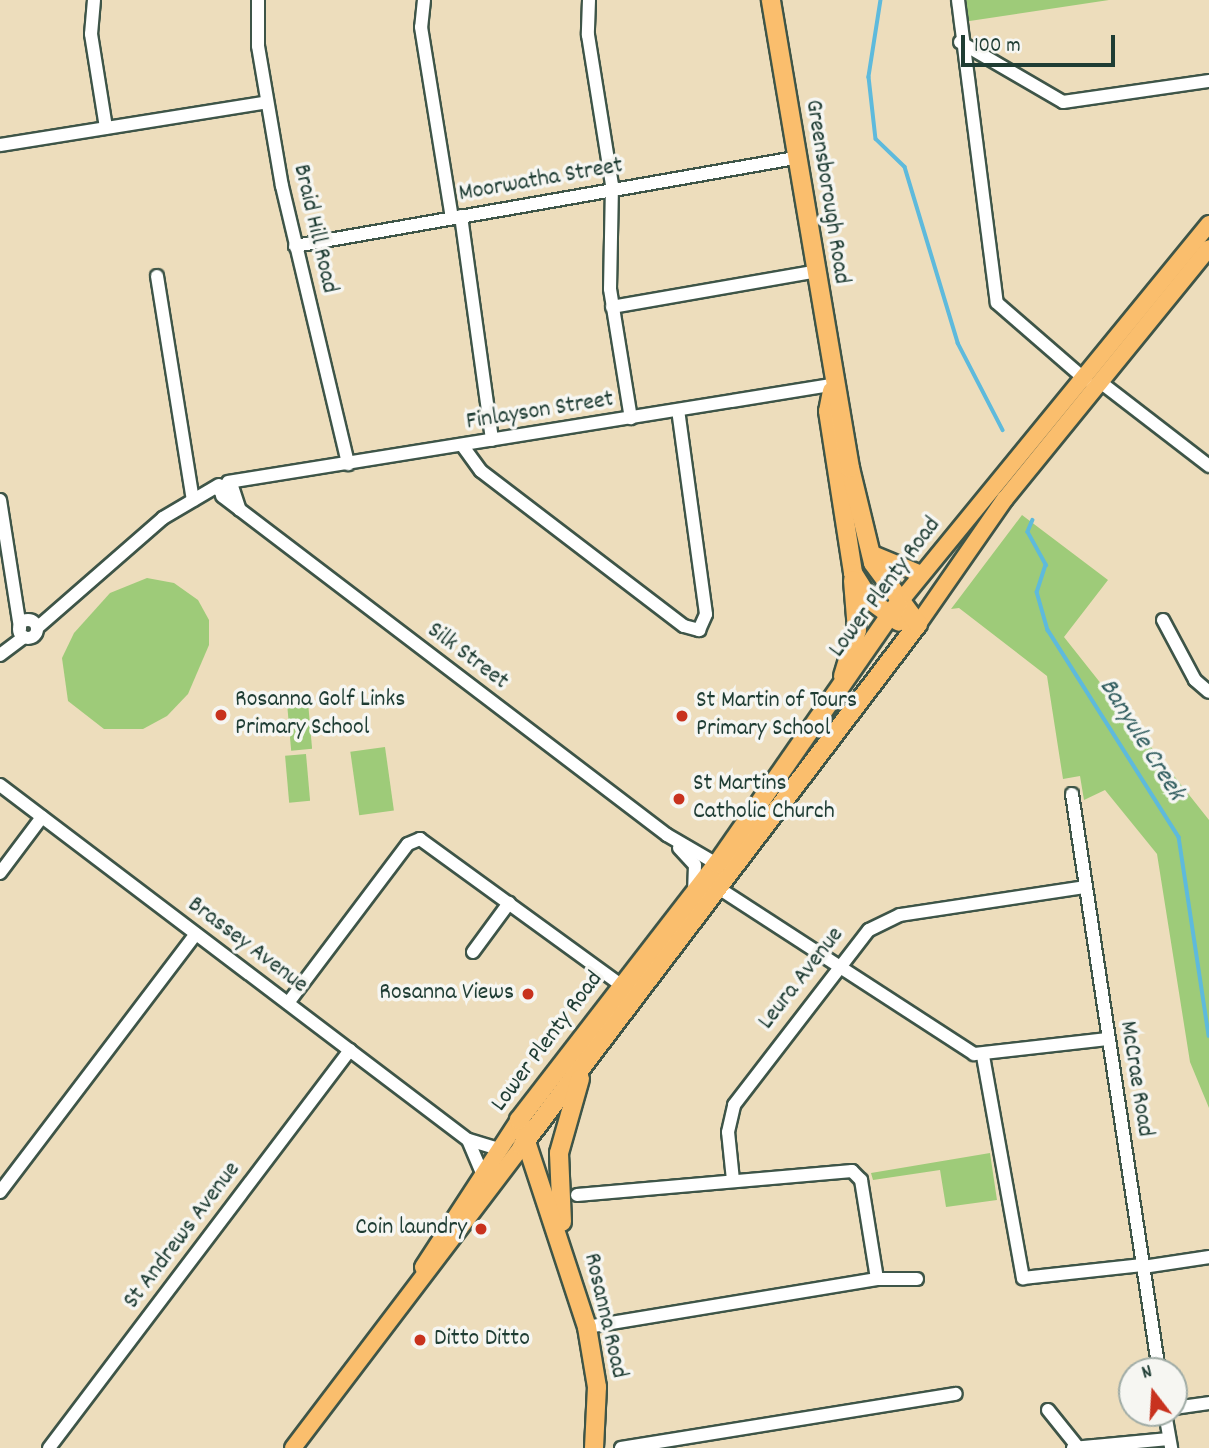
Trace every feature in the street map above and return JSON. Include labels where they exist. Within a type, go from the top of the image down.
[{"type":"highway","name":"Greensborough Road","points":[[771,0],[832,388],[870,553],[894,610]]},
{"type":"highway","name":"Greensborough Road","points":[[832,388],[828,411],[850,561],[862,590],[894,610],[915,628]]},
{"type":"highway","points":[[835,699],[857,630],[850,561]]},
{"type":"highway","name":"Lower Plenty Road","points":[[522,1146],[525,1122],[538,1091],[717,864],[835,699],[894,610]]},
{"type":"highway","name":"Lower Plenty Road","points":[[525,1122],[562,1091],[720,889],[915,628]]},
{"type":"highway","points":[[869,650],[889,639],[900,651]]},
{"type":"highway","name":"Rosanna Road","points":[[561,1236],[559,1153],[568,1109],[593,1050]]},
{"type":"highway","points":[[538,1091],[547,1097],[562,1091]]},
{"type":"highway","points":[[525,1122],[553,1139],[559,1153]]},
{"type":"highway","name":"Rosanna Road","points":[[522,1146],[561,1236],[587,1327],[597,1387],[594,1448]]},
{"type":"main road","name":"Lower Plenty Road","points":[[894,610],[921,574],[1086,380],[1209,224]]},
{"type":"main road","name":"Lower Plenty Road","points":[[915,628],[1005,499],[1104,385],[1209,248]]},
{"type":"main road","points":[[870,553],[921,574]]},
{"type":"main road","name":"Lower Plenty Road","points":[[404,1303],[482,1173],[499,1149],[525,1122]]},
{"type":"main road","name":"Lower Plenty Road","points":[[293,1448],[522,1146]]},
{"type":"street","points":[[94,0],[91,34],[106,128]]},
{"type":"street","name":"Braid Hill Road","points":[[258,0],[256,28],[267,102],[295,246],[348,464]]},
{"type":"street","points":[[424,0],[421,27],[456,217],[492,440]]},
{"type":"street","points":[[589,0],[588,35],[611,190],[612,307],[631,418]]},
{"type":"street","points":[[958,0],[960,42],[997,303],[1086,380]]},
{"type":"street","points":[[960,42],[1063,102],[1209,81]]},
{"type":"street","points":[[0,145],[267,102]]},
{"type":"street","name":"Moorwatha Street","points":[[295,246],[795,158]]},
{"type":"street","points":[[612,307],[813,272]]},
{"type":"street","points":[[157,276],[193,500]]},
{"type":"street","points":[[1104,385],[1209,466]]},
{"type":"street","name":"Finlayson Street","points":[[5,651],[27,627],[51,611],[163,518],[193,500],[256,479],[678,410],[832,388]]},
{"type":"street","points":[[462,445],[491,479],[686,627],[701,628],[706,614],[678,410]]},
{"type":"street","name":"Silk Street","points":[[226,490],[241,512],[667,835],[717,864]]},
{"type":"street","points":[[0,500],[17,603],[27,627]]},
{"type":"street","points":[[1163,620],[1195,680],[1209,692]]},
{"type":"street","name":"Brassey Avenue","points":[[0,785],[468,1140],[499,1149]]},
{"type":"street","name":"McCrae Road","points":[[1072,794],[1157,1357]]},
{"type":"street","points":[[0,873],[42,817]]},
{"type":"street","name":"Silk Street","points":[[667,835],[695,865],[694,892]]},
{"type":"street","points":[[288,1003],[416,839],[431,843],[621,985]]},
{"type":"street","name":"Leura Avenue","points":[[733,1180],[728,1132],[734,1105],[864,935],[892,917],[1085,887]]},
{"type":"street","points":[[720,889],[838,968],[984,1056],[1108,1039]]},
{"type":"street","points":[[473,952],[509,902]]},
{"type":"street","points":[[0,1192],[196,934]]},
{"type":"street","name":"St Andrews Avenue","points":[[49,1448],[350,1050]]},
{"type":"street","points":[[984,1056],[1023,1278],[1209,1257]]},
{"type":"street","name":"Brassey Avenue","points":[[468,1140],[482,1173]]},
{"type":"street","points":[[577,1195],[733,1180],[856,1173],[877,1279]]},
{"type":"street","points":[[587,1327],[877,1279],[917,1279]]},
{"type":"street","points":[[621,1448],[956,1394]]},
{"type":"street","points":[[1188,1406],[1209,1403]]},
{"type":"street","points":[[1048,1410],[1074,1447],[1170,1443]]},
{"type":"green space","points":[[963,0],[1109,0],[963,22]]},
{"type":"green space","points":[[1022,515],[1108,580],[1064,637],[1209,820],[1209,1108],[1190,1062],[1157,854],[1105,790],[1084,800],[1080,776],[1063,779],[1047,676],[959,608],[951,609]]},
{"type":"green space","points":[[147,578],[174,583],[198,600],[209,620],[209,645],[188,694],[167,716],[143,729],[104,729],[68,701],[62,658],[74,633],[110,593]]},
{"type":"green space","points":[[308,702],[312,749],[291,751],[287,704]]},
{"type":"green space","points":[[385,747],[394,810],[359,815],[350,752]]},
{"type":"green space","points":[[306,754],[310,801],[289,803],[285,756]]},
{"type":"green space","points":[[990,1153],[997,1200],[946,1207],[940,1170],[873,1180],[871,1173]]},
{"type":"waterway","name":"Banyule Creek","points":[[881,0],[869,77],[876,139],[905,167],[958,343],[1003,430]]},
{"type":"waterway","name":"Banyule Creek","points":[[1033,520],[1028,532],[1046,565],[1037,592],[1048,630],[1179,837],[1209,1036]]},
{"type":"place","name":"Rosanna Golf Links Primary School","points":[[221,715]]},
{"type":"place","name":"St Martin of Tours Primary School","points":[[682,716]]},
{"type":"place","name":"St Martins Catholic Church","points":[[679,799]]},
{"type":"place","name":"Rosanna Views","points":[[528,994]]},
{"type":"place","name":"Coin laundry","points":[[481,1229]]},
{"type":"place","name":"Ditto Ditto","points":[[420,1340]]}]
